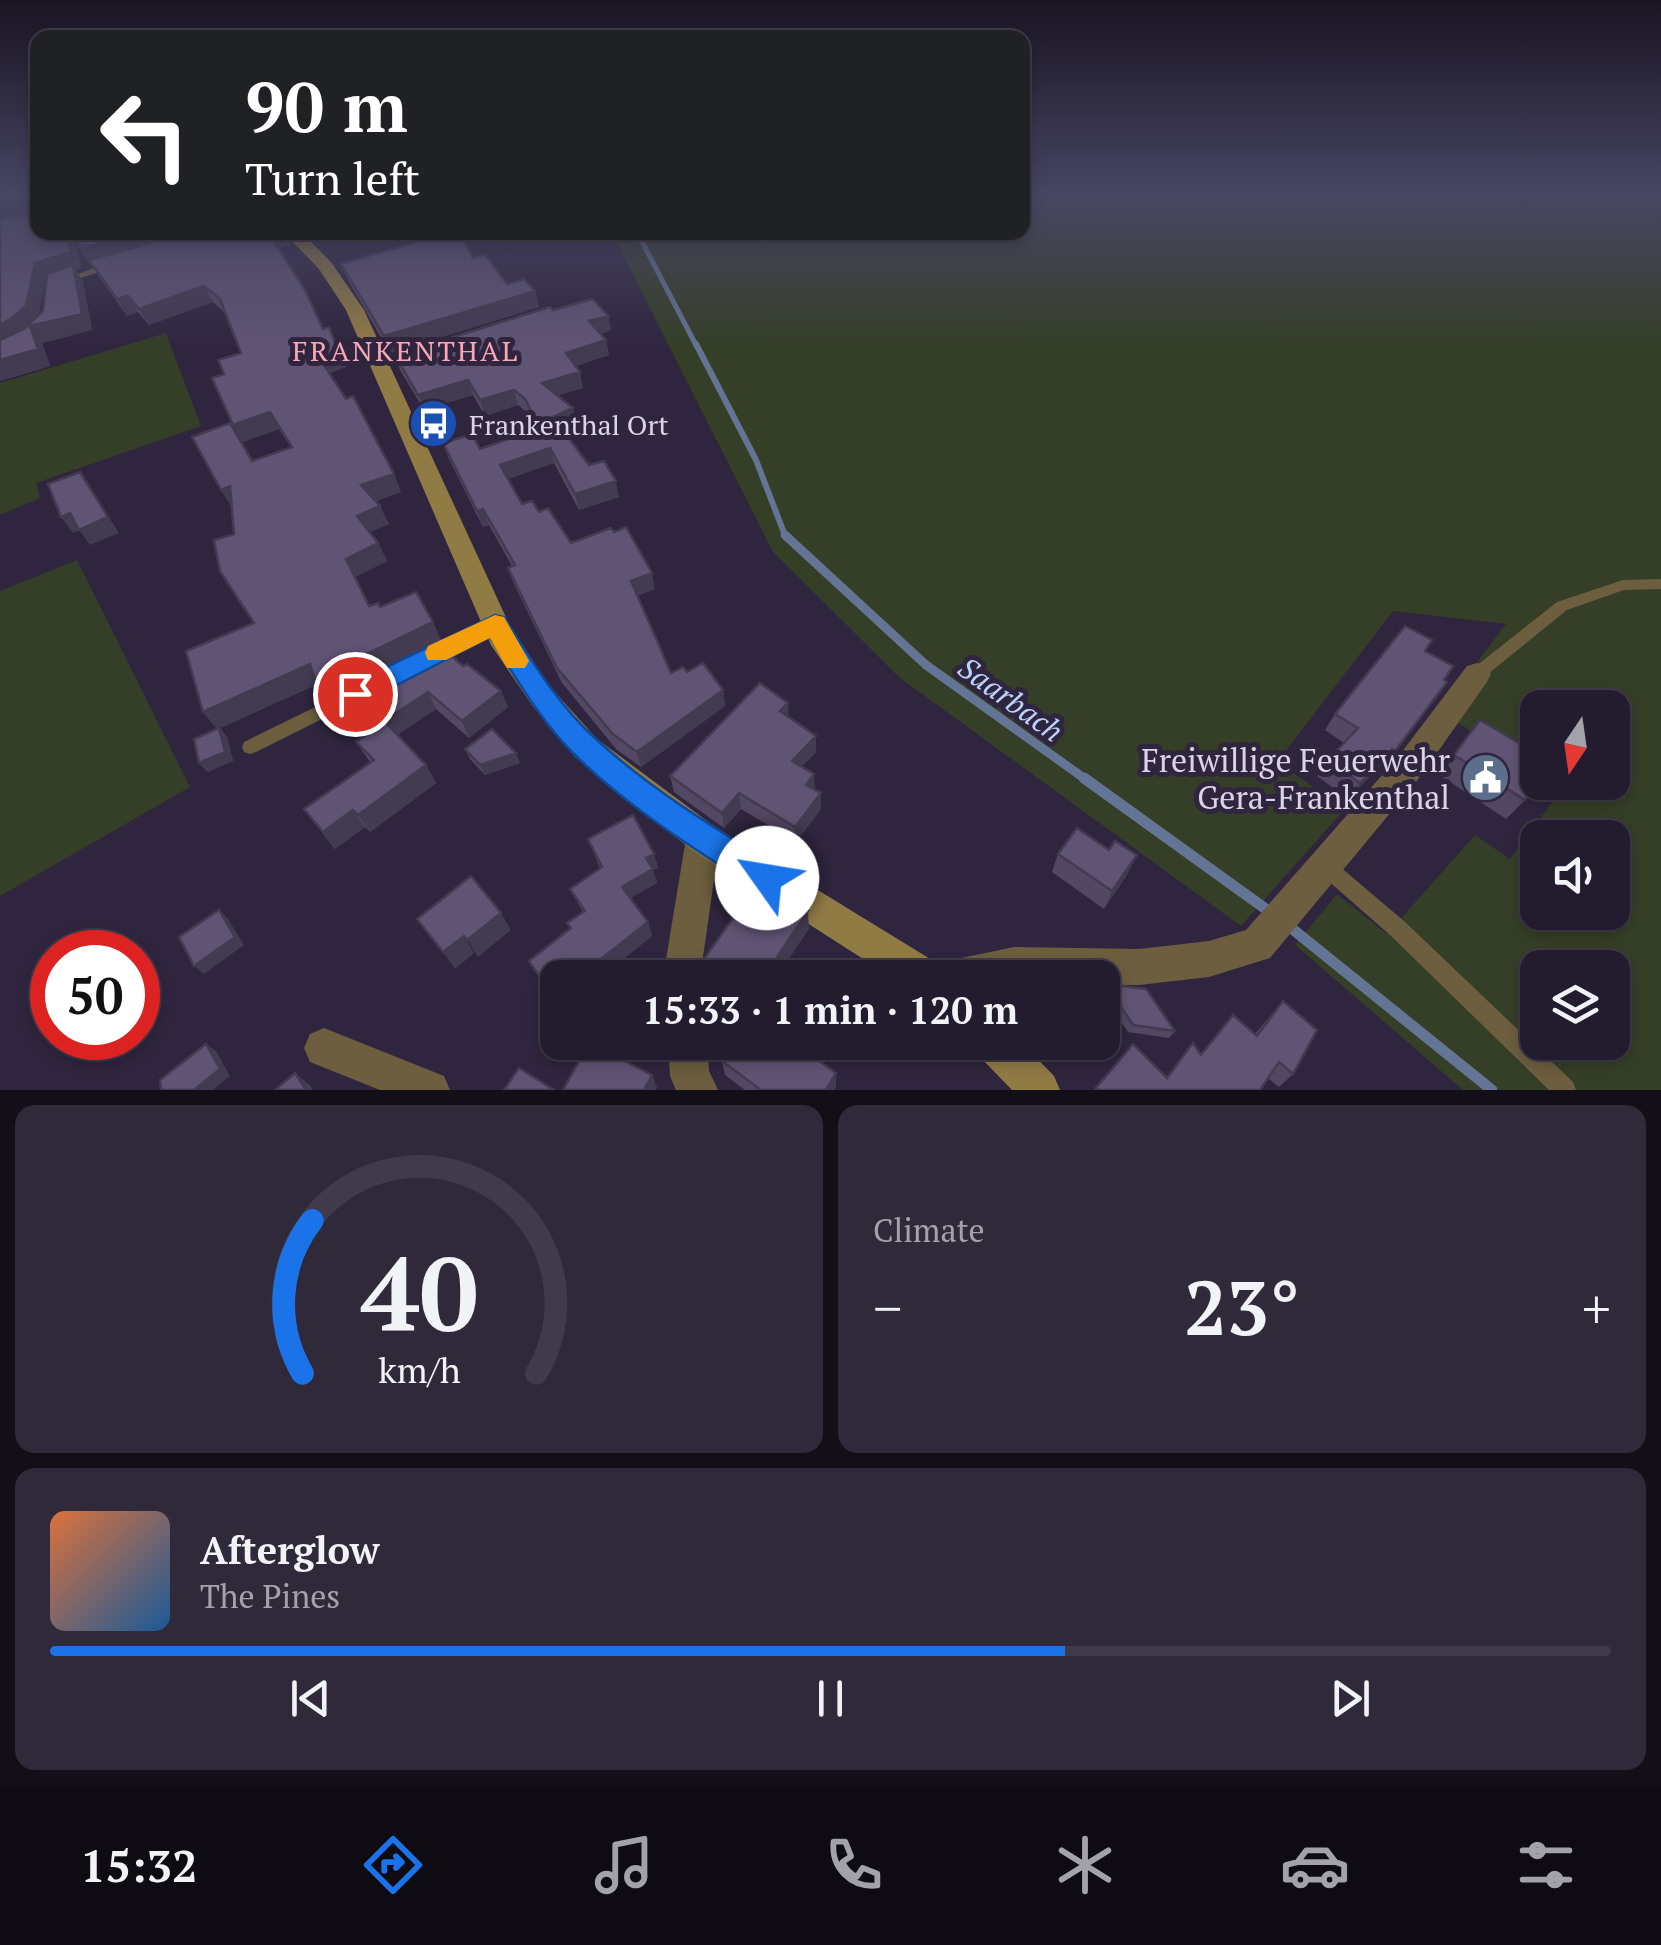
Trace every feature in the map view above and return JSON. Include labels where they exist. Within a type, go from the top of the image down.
[{"type":"main road","points":[[305,247],[324,266],[389,363],[495,624],[542,697],[586,748],[703,838],[898,960]]},
{"type":"main road","points":[[1011,1060],[1040,1090]]},
{"type":"street","points":[[1120,967],[1209,959],[1258,945],[1409,767],[1478,674]]},
{"type":"street","points":[[684,960],[703,838]]},
{"type":"street","points":[[324,1048],[430,1090]]},
{"type":"lane","points":[[49,285],[129,260]]},
{"type":"lane","points":[[1478,674],[1562,606],[1624,586],[1661,584]]},
{"type":"lane","points":[[407,668],[495,624]]},
{"type":"lane","points":[[250,747],[372,686]]},
{"type":"lane","points":[[1316,875],[1396,928],[1565,1090]]},
{"type":"green space","points":[[619,247],[1661,247],[1661,1090],[1463,1090],[1295,945],[1337,894],[1387,934],[1475,835],[1510,859],[1520,846],[1520,930],[1630,930],[1630,820],[1539,820],[1554,800],[1630,800],[1630,690],[1520,690],[1520,762],[1454,720],[1471,670],[1506,624],[1393,611],[1278,761],[1344,810],[1241,926],[900,678],[773,552]]},
{"type":"green space","points":[[166,333],[201,426],[36,483],[40,498],[0,515],[0,383]]},
{"type":"green space","points":[[77,560],[190,787],[0,896],[0,591]]},
{"type":"building","points":[[0,247],[70,247],[71,252],[35,263],[26,306],[0,324]]},
{"type":"building","points":[[136,247],[277,247],[304,288],[323,329],[329,327],[338,350],[319,357],[346,399],[353,396],[394,474],[361,485],[380,506],[357,516],[378,543],[346,559],[369,606],[378,603],[380,607],[416,592],[433,622],[315,679],[310,664],[203,712],[186,651],[254,623],[220,571],[214,540],[234,534],[230,486],[221,490],[192,437],[230,423],[252,461],[292,447],[270,412],[233,425],[212,378],[224,374],[218,360],[241,353],[220,299],[204,286],[139,309],[128,296],[117,299],[89,260]]},
{"type":"building","points":[[400,247],[467,247],[473,258],[485,255],[507,284],[524,279],[535,291],[384,336],[341,264]]},
{"type":"building","points":[[73,265],[82,314],[30,326],[38,349],[0,360],[0,340],[24,329],[43,311],[47,274]]},
{"type":"building","points":[[593,299],[608,316],[589,321],[606,340],[566,353],[580,372],[542,383],[573,408],[553,417],[589,465],[604,461],[616,481],[575,494],[550,448],[500,465],[522,504],[532,501],[539,512],[548,508],[571,543],[611,528],[614,532],[626,527],[652,573],[631,581],[671,673],[683,667],[687,672],[703,663],[723,690],[637,752],[613,734],[557,668],[508,568],[515,565],[483,509],[477,511],[443,443],[472,434],[480,449],[540,428],[525,399],[514,390],[480,400],[468,380],[418,395],[395,355],[550,307],[553,310]]},
{"type":"building","points":[[80,472],[108,517],[79,530],[70,513],[61,517],[48,484]]},
{"type":"building","points":[[1405,626],[1432,640],[1425,651],[1453,666],[1444,680],[1447,682],[1395,751],[1392,749],[1360,783],[1328,760],[1358,728],[1335,714]]},
{"type":"building","points":[[438,644],[501,691],[462,721],[428,692],[375,727],[349,695],[341,699],[337,694]]},
{"type":"building","points":[[760,683],[788,703],[780,711],[816,736],[792,761],[814,774],[806,785],[821,793],[795,827],[739,793],[722,813],[670,776]]},
{"type":"building","points":[[1480,720],[1520,743],[1520,797],[1454,755]]},
{"type":"building","points":[[385,722],[426,765],[358,815],[353,810],[323,832],[304,809],[374,760],[356,742]]},
{"type":"building","points":[[219,728],[225,752],[199,763],[194,739]]},
{"type":"building","points":[[492,729],[516,753],[480,765],[465,749]]},
{"type":"building","points":[[633,815],[654,854],[646,858],[653,869],[622,887],[648,922],[600,960],[540,960],[540,977],[529,961],[571,928],[567,923],[585,911],[570,889],[602,867],[588,839]]},
{"type":"building","points":[[1077,828],[1109,850],[1115,841],[1137,855],[1112,891],[1058,854]]},
{"type":"building","points":[[471,876],[501,913],[467,940],[464,936],[443,952],[417,919]]},
{"type":"building","points":[[760,881],[808,911],[775,960],[703,960]]},
{"type":"building","points":[[219,910],[235,937],[194,966],[179,937]]},
{"type":"building","points":[[1120,986],[1146,989],[1175,1031],[1133,1025],[1120,1005]]},
{"type":"building","points":[[1283,1001],[1317,1030],[1293,1074],[1279,1062],[1260,1090],[1096,1088],[1133,1044],[1167,1078],[1193,1043],[1201,1055],[1233,1015],[1257,1036]]},
{"type":"building","points":[[206,1044],[220,1069],[194,1090],[161,1090],[160,1080]]},
{"type":"building","points":[[580,1060],[622,1060],[652,1075],[644,1090],[563,1090]]},
{"type":"building","points":[[818,1060],[836,1073],[826,1090],[761,1090],[722,1061]]},
{"type":"building","points":[[519,1068],[554,1090],[504,1090]]},
{"type":"building","points":[[295,1073],[306,1090],[275,1090]]},
{"type":"waterway","name":"Saarbach","points":[[645,247],[697,347]]},
{"type":"waterway","name":"Saarbach","points":[[696,344],[756,460],[786,538]]},
{"type":"waterway","name":"Saarbach","points":[[785,535],[926,665],[1088,781]]},
{"type":"waterway","name":"Saarbach","points":[[1084,778],[1270,912]]},
{"type":"waterway","name":"Saarbach","points":[[1285,923],[1492,1090]]},
{"type":"slow traffic","points":[[437,653],[495,624],[516,661]]},
{"type":"place","name":"Frankenthal Ort","points":[[434,424]]},
{"type":"place","name":"Freiwillige Feuerwehr Gera-Frankenthal","points":[[1485,778]]},
{"type":"district","name":"FRANKENTHAL","points":[[406,350]]},
{"type":"route","points":[[355,694],[495,624],[542,697],[586,748],[703,838],[767,878]]}]
